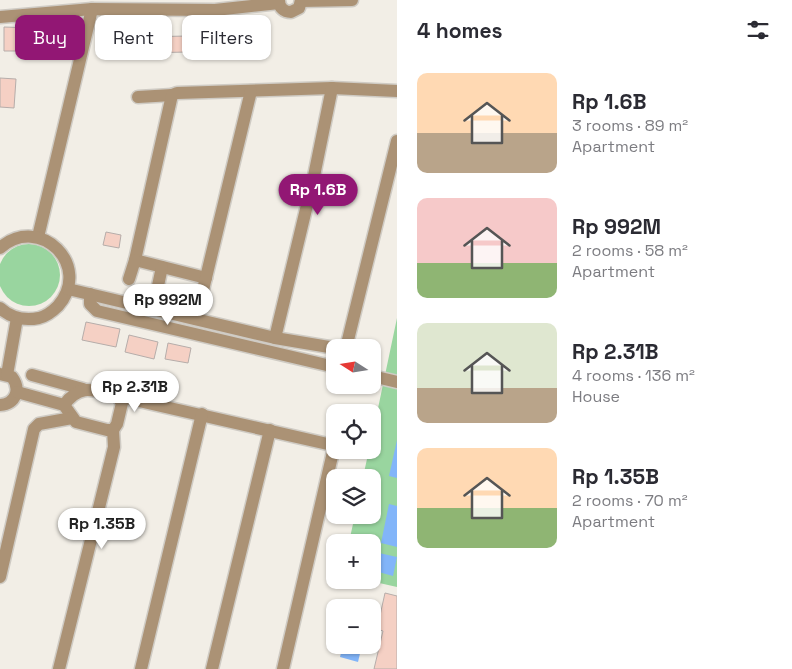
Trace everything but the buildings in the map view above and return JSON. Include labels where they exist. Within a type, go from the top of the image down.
[{"type":"street","points":[[0,17],[92,9],[215,10],[279,1],[283,10],[291,12],[298,8],[301,0],[352,0]]},
{"type":"street","points":[[38,237],[92,9]]},
{"type":"street","points":[[138,96],[332,88],[397,91]]},
{"type":"street","points":[[274,338],[314,176],[332,88]]},
{"type":"street","points":[[196,319],[251,91]]},
{"type":"street","points":[[129,279],[135,260],[172,95]]},
{"type":"street","points":[[348,339],[397,141]]},
{"type":"street","points":[[0,248],[12,239],[25,236],[38,237],[48,241],[64,256],[70,278],[63,301],[43,317],[30,320],[17,318],[0,308]]},
{"type":"street","points":[[135,260],[206,278]]},
{"type":"street","points":[[153,309],[162,267]]},
{"type":"street","points":[[68,288],[274,338],[326,347]]},
{"type":"street","points":[[90,294],[90,304],[97,310],[326,365]]},
{"type":"street","points":[[0,405],[8,404],[12,401],[17,392],[15,382],[4,374],[17,318]]},
{"type":"street","points":[[32,375],[83,390],[202,414],[332,445],[334,448],[283,669]]},
{"type":"street","points":[[381,378],[397,382]]},
{"type":"street","points":[[64,405],[75,392],[83,390]]},
{"type":"street","points":[[17,392],[64,405],[76,422],[113,430]]},
{"type":"street","points":[[59,669],[114,447],[113,430],[117,424],[122,403],[117,396]]},
{"type":"street","points":[[141,669],[202,414]]},
{"type":"street","points":[[0,577],[34,429],[39,424],[72,418]]},
{"type":"street","points":[[212,669],[270,430]]},
{"type":"green space","points":[[23,245],[35,245],[51,253],[59,269],[59,281],[51,297],[35,305],[23,305],[7,297],[-1,281],[-1,269],[7,253]]},
{"type":"green space","points":[[397,318],[397,587],[381,583],[381,534],[351,534],[353,524],[381,524],[381,469],[365,469],[367,459],[381,459],[381,404],[379,404]]},
{"type":"water","points":[[397,440],[397,478],[389,476]]},
{"type":"water","points":[[389,504],[397,506],[397,547],[381,543]]},
{"type":"water","points":[[381,553],[397,557],[393,576],[381,573]]},
{"type":"water","points":[[341,654],[360,654],[358,662],[340,657]]}]
